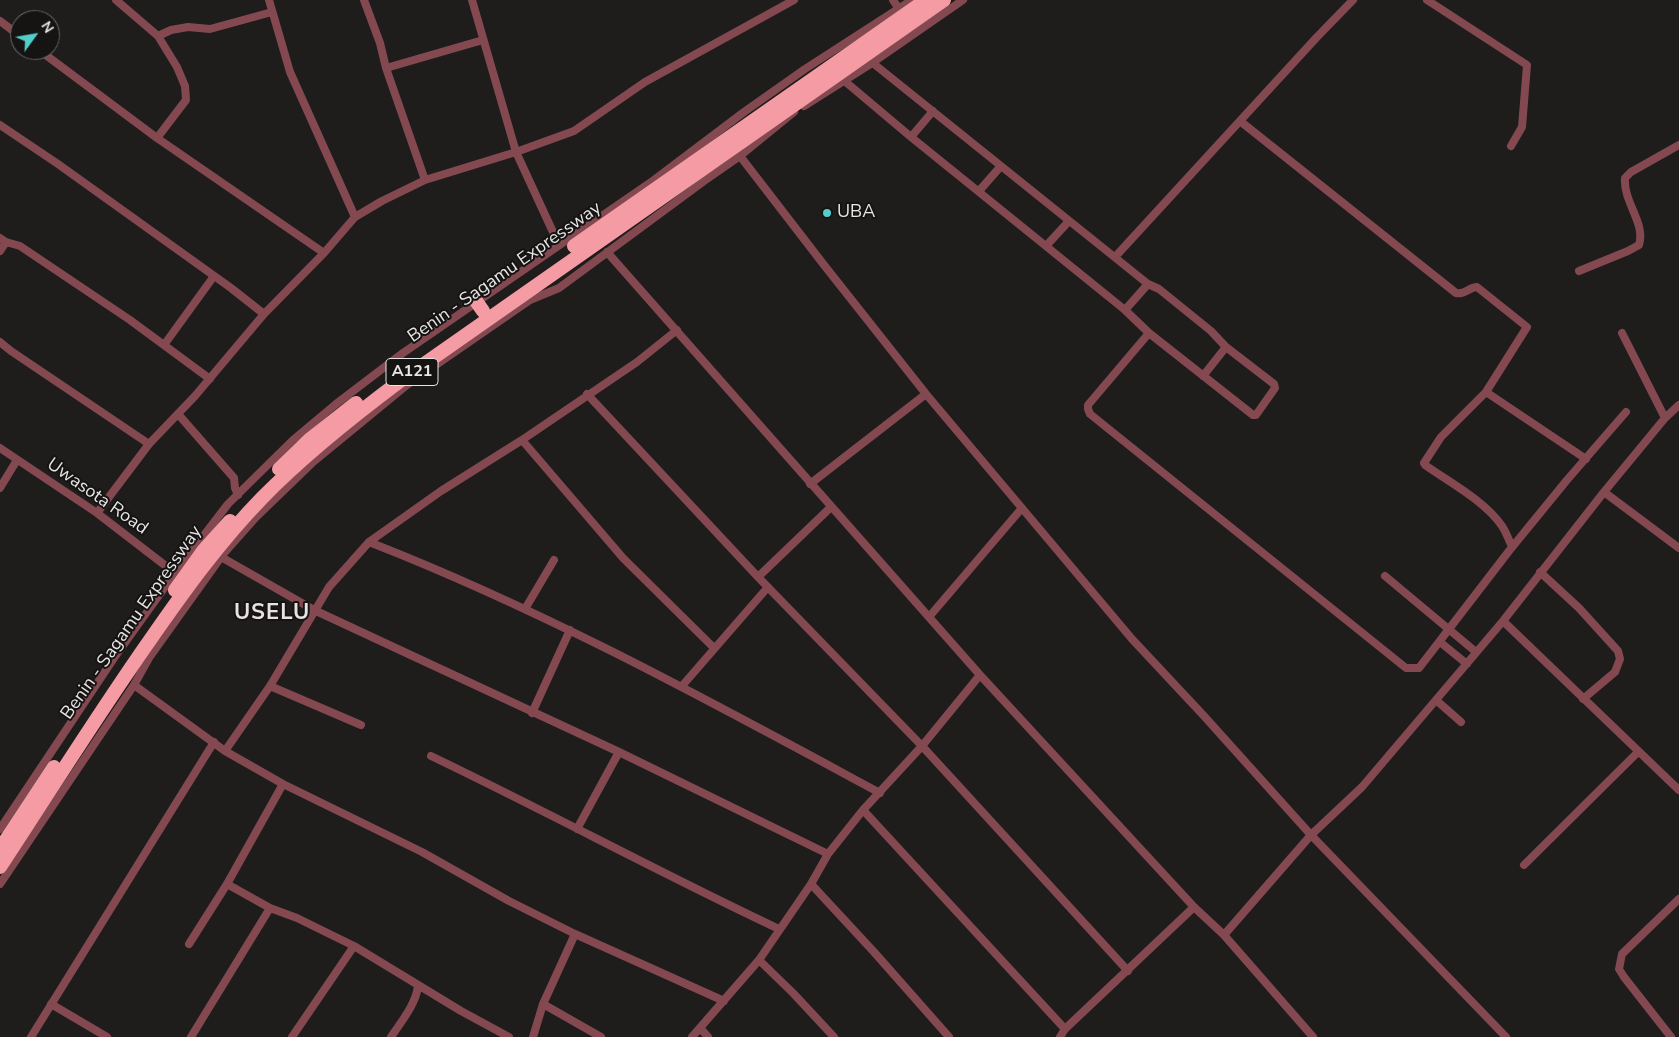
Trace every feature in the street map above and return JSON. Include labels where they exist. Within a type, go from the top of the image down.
[{"type":"highway","name":"Benin - Sagamu Expressway","points":[[0,849],[143,633],[203,551],[309,440],[480,306],[704,154],[901,12],[926,0]]},
{"type":"highway","name":"A121","points":[[0,867],[124,678],[177,602],[233,530],[287,473],[400,381],[841,78],[944,0]]},
{"type":"street","points":[[116,0],[158,36],[177,67],[185,86],[186,100],[157,138]]},
{"type":"street","points":[[269,0],[290,72],[354,217]]},
{"type":"street","points":[[364,0],[425,180]]},
{"type":"street","points":[[472,0],[516,152],[559,245]]},
{"type":"street","points":[[97,512],[149,444],[210,379],[264,314],[324,253],[354,217],[425,180],[516,152],[574,131],[645,82],[794,0]]},
{"type":"street","points":[[893,0],[901,12]]},
{"type":"street","points":[[0,829],[114,658],[175,573],[228,504],[293,440],[403,352],[480,306],[559,245],[676,164],[738,116],[805,69],[901,12],[912,0]]},
{"type":"street","points":[[0,884],[134,685],[149,658],[222,556],[256,517],[312,463],[407,385],[530,300],[559,288],[740,156],[841,78],[1125,310],[1149,333],[1256,415],[1275,388],[1274,384],[1226,347],[1211,331],[1183,308],[1158,289],[1148,284],[868,59],[963,0]]},
{"type":"street","points":[[1115,257],[1353,0]]},
{"type":"street","points":[[1427,0],[1527,65],[1522,127],[1510,146]]},
{"type":"street","points":[[158,36],[170,30],[188,27],[210,29],[272,12]]},
{"type":"street","points":[[386,68],[483,40]]},
{"type":"street","points":[[52,60],[157,138],[324,253]]},
{"type":"street","points":[[911,137],[933,112]]},
{"type":"street","points":[[1240,121],[1456,293],[1462,294],[1478,287],[1527,327],[1486,392],[1441,437],[1424,463],[1424,465],[1490,510],[1503,527],[1512,547]]},
{"type":"street","points":[[0,124],[214,276],[264,314]]},
{"type":"street","points":[[1579,271],[1639,245],[1642,236],[1624,188],[1625,178],[1631,172],[1679,145]]},
{"type":"street","points":[[740,156],[926,394],[1132,640],[1204,716],[1310,835],[1506,1037]]},
{"type":"street","points":[[979,191],[1001,166]]},
{"type":"street","points":[[1046,246],[1069,221]]},
{"type":"street","points":[[0,251],[3,240],[20,246],[130,320],[210,379]]},
{"type":"street","points":[[607,252],[980,675],[1194,907],[1224,935],[1313,1037]]},
{"type":"street","points":[[164,345],[214,276]]},
{"type":"street","points":[[1125,310],[1148,284]]},
{"type":"street","points":[[225,751],[270,686],[329,587],[369,542],[441,491],[522,440],[637,362],[677,330]]},
{"type":"street","points":[[1149,333],[1088,405],[1090,414],[1406,668],[1419,668],[1512,547],[1626,412]]},
{"type":"street","points":[[1622,333],[1665,418]]},
{"type":"street","points":[[0,342],[149,444]]},
{"type":"street","points":[[1203,376],[1226,347]]},
{"type":"street","points":[[1486,392],[1586,459]]},
{"type":"street","points":[[588,394],[768,588],[922,746],[1128,970]]},
{"type":"street","points":[[810,484],[926,394]]},
{"type":"street","points":[[1224,935],[1310,835],[1362,787],[1503,622],[1604,492],[1665,418],[1679,405]]},
{"type":"street","points":[[178,414],[234,478],[234,488],[238,495]]},
{"type":"street","points":[[522,440],[623,558],[714,648]]},
{"type":"street","name":"Uwasota Road","points":[[0,448],[97,512],[175,573]]},
{"type":"street","points":[[0,488],[17,460]]},
{"type":"street","points":[[1604,492],[1679,548]]},
{"type":"street","points":[[758,577],[831,507]]},
{"type":"street","points":[[929,618],[1022,508]]},
{"type":"street","points":[[369,542],[405,556],[570,630],[682,686],[880,793]]},
{"type":"street","points":[[222,556],[314,610],[619,752],[828,854]]},
{"type":"street","points":[[525,609],[554,560]]},
{"type":"street","points":[[1540,572],[1579,608],[1618,651],[1620,659],[1615,672],[1583,699]]},
{"type":"street","points":[[1385,576],[1476,652]]},
{"type":"street","points":[[682,686],[768,588]]},
{"type":"street","points":[[1503,622],[1679,790]]},
{"type":"street","points":[[532,713],[570,630]]},
{"type":"street","points":[[1440,642],[1467,664]]},
{"type":"street","points":[[692,1037],[758,960],[810,884],[828,854],[863,810],[922,746],[980,675]]},
{"type":"street","points":[[134,685],[225,751],[283,784],[422,852],[509,901],[575,934],[724,1001]]},
{"type":"street","points":[[270,686],[361,725]]},
{"type":"street","points":[[1436,700],[1461,722]]},
{"type":"street","points":[[31,1037],[214,742]]},
{"type":"street","points":[[577,829],[619,752]]},
{"type":"street","points":[[1524,865],[1638,752]]},
{"type":"street","points":[[431,756],[508,792],[577,829],[779,929]]},
{"type":"street","points":[[189,944],[227,884],[283,784]]},
{"type":"street","points":[[863,810],[1066,1029]]},
{"type":"street","points":[[227,884],[270,908],[297,918],[354,946],[418,986],[509,1037]]},
{"type":"street","points":[[810,884],[874,952],[949,1037]]},
{"type":"street","points":[[1671,1037],[1619,968],[1622,954],[1679,899]]},
{"type":"street","points":[[1060,1037],[1066,1029],[1194,907]]},
{"type":"street","points":[[191,1037],[270,908]]},
{"type":"street","points":[[533,1037],[543,1004],[575,934]]},
{"type":"street","points":[[292,1037],[354,946]]},
{"type":"street","points":[[758,960],[793,993],[834,1037]]},
{"type":"street","points":[[391,1037],[414,1002],[418,994],[418,986]]},
{"type":"street","points":[[51,1004],[107,1037]]},
{"type":"street","points":[[543,1004],[601,1037]]},
{"type":"street","points":[[700,1028],[708,1037]]},
{"type":"place","name":"UBA","points":[[827,213]]},
{"type":"district","name":"USELU","points":[[272,614]]}]
